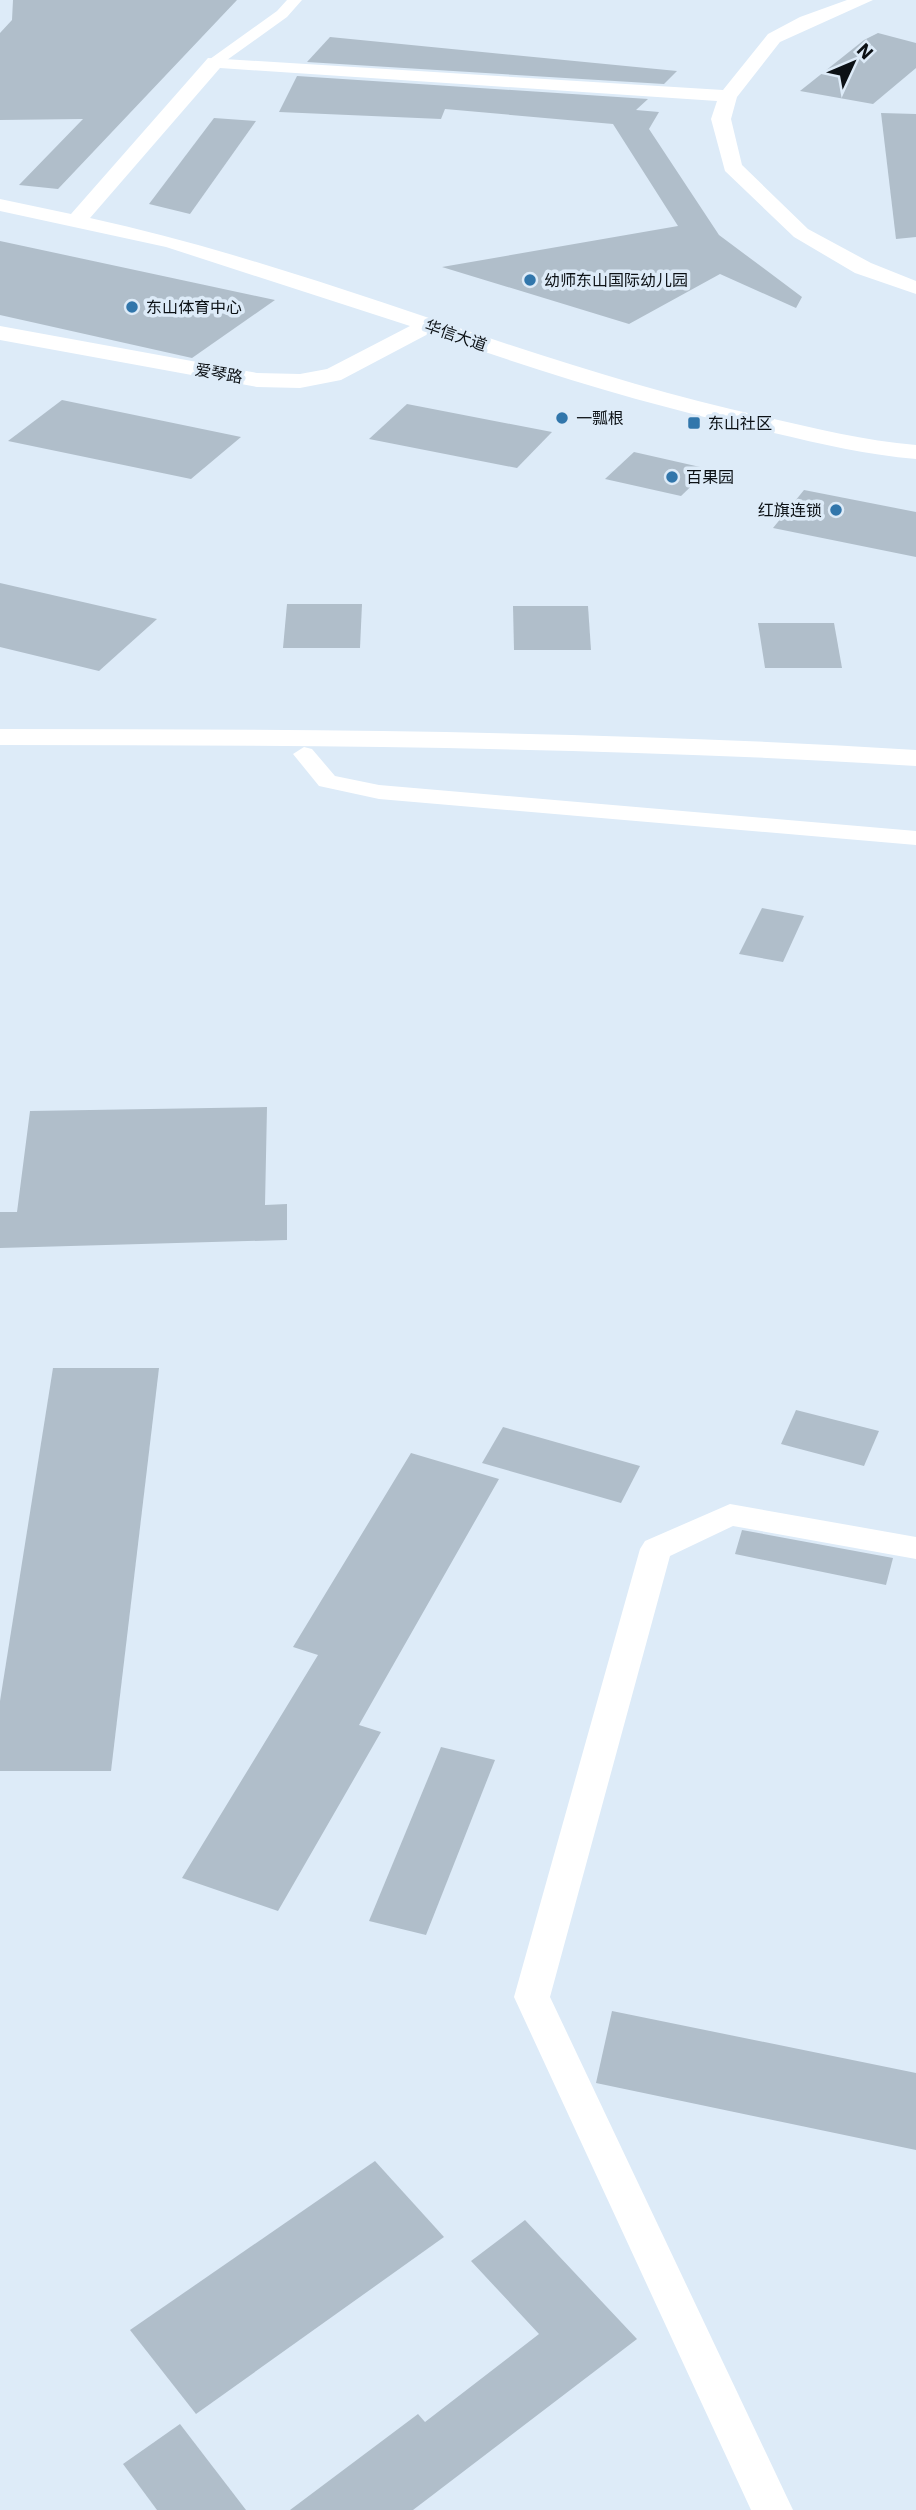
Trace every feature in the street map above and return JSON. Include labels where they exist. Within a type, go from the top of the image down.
[{"type":"street","points":[[76,221],[215,62],[282,14],[295,0]]},
{"type":"street","points":[[864,0],[806,21],[774,38],[728,96],[721,119],[732,167],[801,233],[863,268],[916,288]]},
{"type":"street","points":[[215,62],[728,96]]},
{"type":"street","name":"华信大道","points":[[0,205],[171,242],[543,365],[713,414],[878,449],[916,452]]},
{"type":"street","name":"爱琴路","points":[[0,333],[257,380],[300,382],[333,375],[428,325]]},
{"type":"street","points":[[0,737],[312,737],[693,745],[916,758]]},
{"type":"street","points":[[0,752],[304,754],[831,767],[916,774]]},
{"type":"street","points":[[304,754],[327,781],[379,792],[916,838]]},
{"type":"street","points":[[772,2510],[532,1997],[656,1549],[730,1515],[916,1548]]},
{"type":"building","points":[[13,0],[237,0],[58,189],[19,185],[83,119],[0,120],[0,33],[12,20]]},
{"type":"building","points":[[878,33],[916,43],[916,68],[873,104],[800,91],[864,40]]},
{"type":"building","points":[[330,37],[677,71],[664,84],[307,62]]},
{"type":"building","points":[[297,76],[648,99],[636,110],[659,112],[649,129],[719,235],[802,297],[796,308],[720,274],[629,324],[442,267],[678,226],[613,124],[445,109],[441,119],[279,112]]},
{"type":"building","points":[[881,113],[916,114],[916,237],[896,239]]},
{"type":"building","points":[[214,118],[256,121],[190,214],[149,204]]},
{"type":"building","name":"东山体育中心","points":[[0,241],[275,300],[192,358],[0,315]]},
{"type":"building","points":[[62,400],[241,437],[191,479],[8,441]]},
{"type":"building","points":[[407,404],[552,432],[517,468],[369,439]]},
{"type":"building","points":[[634,452],[709,469],[681,496],[605,479]]},
{"type":"building","points":[[804,490],[916,512],[916,557],[773,528]]},
{"type":"building","points":[[0,583],[157,619],[99,671],[0,647]]},
{"type":"building","points":[[287,604],[362,604],[360,648],[283,648]]},
{"type":"building","points":[[513,606],[588,606],[591,650],[514,650]]},
{"type":"building","points":[[758,623],[834,623],[842,668],[765,668]]},
{"type":"building","points":[[762,908],[804,916],[783,962],[739,954]]},
{"type":"building","points":[[267,1107],[265,1205],[287,1204],[287,1240],[0,1248],[0,1212],[17,1212],[30,1111]]},
{"type":"building","points":[[53,1368],[159,1368],[111,1771],[0,1771],[0,1701]]},
{"type":"building","points":[[796,1410],[879,1431],[864,1466],[781,1444]]},
{"type":"building","points":[[503,1427],[640,1466],[621,1503],[482,1463]]},
{"type":"building","points":[[411,1453],[499,1479],[359,1725],[381,1732],[278,1911],[182,1878],[318,1655],[293,1647]]},
{"type":"building","points":[[742,1530],[893,1558],[886,1585],[735,1554]]},
{"type":"building","points":[[441,1747],[495,1760],[426,1935],[369,1921]]},
{"type":"building","points":[[612,2011],[916,2073],[916,2150],[596,2083]]},
{"type":"building","points":[[375,2161],[444,2237],[196,2414],[130,2330]]},
{"type":"building","points":[[525,2220],[637,2339],[413,2510],[290,2510],[418,2414],[425,2422],[539,2334],[471,2261]]},
{"type":"building","points":[[180,2424],[246,2510],[157,2510],[123,2464]]},
{"type":"place","name":"幼师东山国际幼儿园","points":[[530,280]]},
{"type":"place","name":"东山体育中心","points":[[132,307]]},
{"type":"place","name":"一瓢根","points":[[562,418]]},
{"type":"place","name":"东山社区","points":[[694,423]]},
{"type":"place","name":"百果园","points":[[672,477]]},
{"type":"place","name":"红旗连锁","points":[[836,510]]}]
